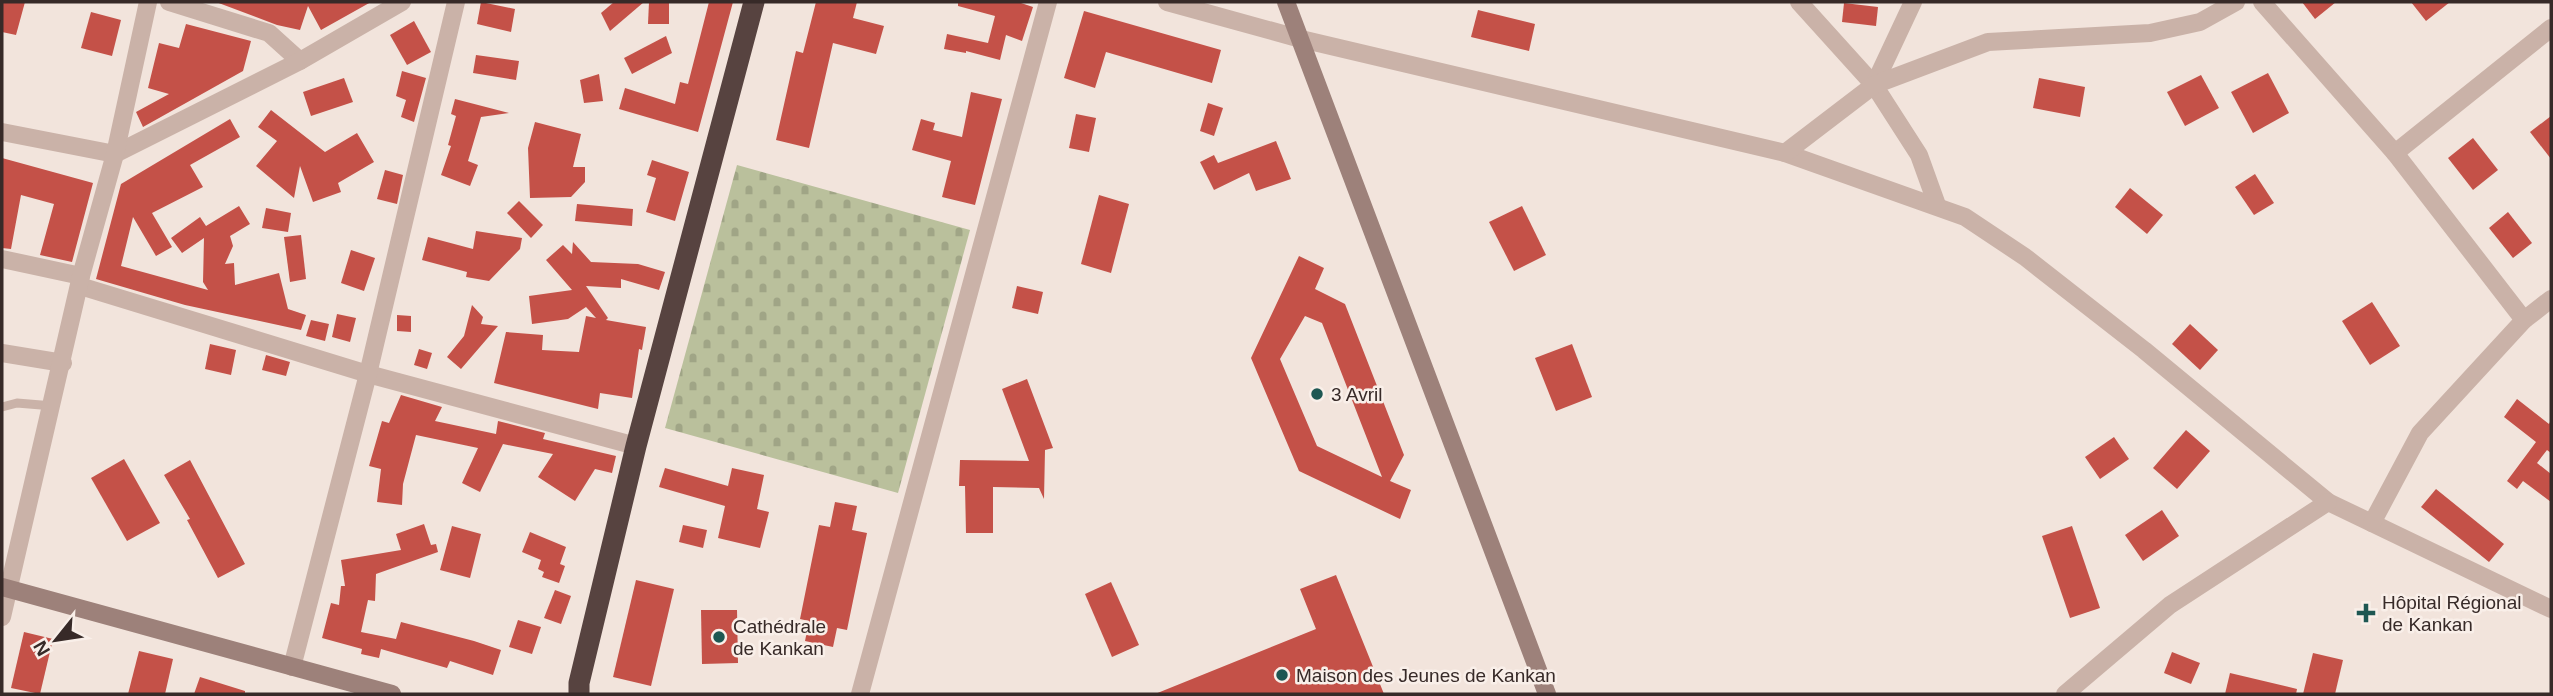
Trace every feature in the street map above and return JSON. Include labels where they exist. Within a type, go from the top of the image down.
[{"type":"highway","points":[[576,690],[636,446],[754,2]]},
{"type":"main road","points":[[1286,2],[1547,694]]},
{"type":"main road","points":[[6,588],[392,694]]},
{"type":"street","points":[[2,617],[6,588],[115,154],[148,2]]},
{"type":"street","points":[[169,2],[269,33],[300,61]]},
{"type":"street","points":[[2,132],[115,154],[300,61],[402,2]]},
{"type":"street","points":[[292,667],[368,374],[456,2]]},
{"type":"street","points":[[860,694],[1048,2]]},
{"type":"street","points":[[1167,2],[1301,39],[1785,153],[1965,217],[2025,257],[2144,350],[2328,502],[2551,609]]},
{"type":"street","points":[[1799,2],[1874,85],[1919,156],[1937,205]]},
{"type":"street","points":[[1874,85],[1913,2]]},
{"type":"street","points":[[1785,153],[1874,85],[1988,43],[2150,33],[2200,22],[2236,2]]},
{"type":"street","points":[[2262,2],[2395,153],[2524,320]]},
{"type":"street","points":[[2395,153],[2551,28]]},
{"type":"street","points":[[2,259],[81,281],[368,374],[636,446]]},
{"type":"street","points":[[2372,523],[2420,433],[2524,320],[2551,299]]},
{"type":"street","points":[[2,353],[63,363]]},
{"type":"street","points":[[2065,694],[2170,606],[2328,502]]},
{"type":"lane","points":[[2,407],[17,403],[52,406]]},
{"type":"green space","points":[[737,165],[970,230],[898,493],[665,428]]},
{"type":"building","points":[[2,2],[25,2],[16,35],[2,32]]},
{"type":"building","points":[[216,2],[371,2],[321,30],[308,6],[300,30],[277,25]]},
{"type":"building","points":[[481,2],[515,9],[511,32],[477,24]]},
{"type":"building","points":[[614,2],[644,2],[610,31],[601,13]]},
{"type":"building","points":[[649,2],[669,2],[669,24],[648,24]]},
{"type":"building","points":[[709,2],[733,2],[698,132],[619,109],[625,88],[675,104],[680,82],[688,84]]},
{"type":"building","points":[[816,2],[857,2],[853,18],[884,26],[876,54],[833,43],[809,148],[776,140],[796,51],[803,53]]},
{"type":"building","points":[[958,2],[1018,2],[1033,7],[1022,41],[1006,35],[1000,60],[966,51],[944,49],[947,34],[988,43],[995,16],[958,6]]},
{"type":"building","points":[[2302,2],[2336,2],[2315,19]]},
{"type":"building","points":[[2411,2],[2450,2],[2426,21]]},
{"type":"building","points":[[1844,3],[1878,7],[1876,26],[1842,22]]},
{"type":"building","points":[[1478,10],[1535,24],[1529,51],[1471,37]]},
{"type":"building","points":[[1084,11],[1221,50],[1212,83],[1106,52],[1095,88],[1064,78]]},
{"type":"building","points":[[91,12],[121,20],[112,56],[81,48]]},
{"type":"building","points":[[414,21],[431,52],[407,65],[390,35]]},
{"type":"building","points":[[186,24],[251,41],[243,71],[143,127],[136,112],[169,94],[148,88],[159,43],[179,48]]},
{"type":"building","points":[[666,36],[672,53],[632,74],[624,58]]},
{"type":"building","points":[[476,55],[519,61],[516,80],[473,73]]},
{"type":"building","points":[[402,71],[426,78],[414,122],[401,117],[406,100],[396,96]]},
{"type":"building","points":[[2268,73],[2289,113],[2253,133],[2231,92]]},
{"type":"building","points":[[599,74],[603,101],[584,103],[580,80]]},
{"type":"building","points":[[2201,75],[2219,108],[2185,126],[2167,92]]},
{"type":"building","points":[[344,78],[353,102],[311,116],[303,92]]},
{"type":"building","points":[[2039,78],[2085,87],[2080,117],[2033,108]]},
{"type":"building","points":[[971,92],[1002,99],[975,205],[942,197],[951,161],[912,150],[921,119],[935,123],[933,130],[962,137]]},
{"type":"building","points":[[455,99],[509,113],[481,117],[468,161],[478,165],[470,186],[441,175],[451,146],[448,145],[456,116],[451,114]]},
{"type":"building","points":[[1208,103],[1223,108],[1214,136],[1200,131]]},
{"type":"building","points":[[271,110],[325,152],[357,133],[374,162],[338,183],[341,192],[313,202],[300,166],[294,198],[256,166],[277,141],[258,127]]},
{"type":"building","points":[[1076,114],[1096,118],[1089,152],[1069,148]]},
{"type":"building","points":[[2551,116],[2551,159],[2530,132]]},
{"type":"building","points":[[230,119],[240,137],[190,165],[203,187],[152,213],[172,247],[156,256],[133,217],[121,266],[208,290],[203,282],[204,238],[182,253],[171,238],[200,217],[206,226],[239,206],[250,224],[230,236],[233,246],[225,264],[234,263],[235,285],[279,273],[288,309],[306,315],[301,330],[185,305],[96,279],[121,184]]},
{"type":"building","points":[[535,122],[581,134],[573,167],[585,167],[585,182],[571,197],[530,198],[528,148]]},
{"type":"building","points":[[2473,138],[2498,170],[2473,190],[2448,158]]},
{"type":"building","points":[[1276,141],[1291,179],[1256,191],[1249,173],[1214,190],[1200,162],[1214,155],[1218,163]]},
{"type":"building","points":[[2,158],[93,183],[72,262],[40,255],[54,204],[21,195],[11,249],[2,248]]},
{"type":"building","points":[[652,160],[689,172],[675,221],[646,212],[656,178],[647,175]]},
{"type":"building","points":[[385,170],[403,175],[397,204],[377,199]]},
{"type":"building","points":[[2255,174],[2274,203],[2254,215],[2235,187]]},
{"type":"building","points":[[2130,188],[2163,215],[2147,234],[2115,207]]},
{"type":"building","points":[[1099,195],[1129,204],[1111,273],[1081,264]]},
{"type":"building","points":[[519,201],[543,225],[531,238],[507,213]]},
{"type":"building","points":[[577,204],[633,209],[632,226],[575,221]]},
{"type":"building","points":[[1522,206],[1546,255],[1514,271],[1489,222]]},
{"type":"building","points":[[266,208],[291,213],[288,232],[262,228]]},
{"type":"building","points":[[2508,212],[2532,243],[2513,258],[2489,228]]},
{"type":"building","points":[[476,231],[522,238],[520,249],[489,281],[466,277],[467,272],[422,260],[428,237],[473,249]]},
{"type":"building","points":[[301,235],[306,279],[290,282],[284,237]]},
{"type":"building","points":[[573,242],[591,262],[638,264],[665,272],[659,290],[621,279],[621,288],[586,286],[608,318],[606,320],[646,327],[642,350],[639,349],[632,398],[600,393],[598,409],[494,383],[506,332],[543,335],[542,350],[579,352],[586,316],[596,318],[586,307],[568,319],[532,324],[529,296],[572,290],[546,260],[563,245],[572,254]]},
{"type":"building","points":[[351,250],[375,258],[364,291],[341,283]]},
{"type":"building","points":[[1299,256],[1324,268],[1315,289],[1345,304],[1404,455],[1390,481],[1411,490],[1400,519],[1299,471],[1251,358]],"holes":[[[1305,316],[1322,323],[1382,477],[1317,446],[1280,359]]]},
{"type":"building","points":[[1017,286],[1043,292],[1038,314],[1012,308]]},
{"type":"building","points":[[2372,302],[2400,346],[2370,365],[2342,321]]},
{"type":"building","points":[[472,305],[483,317],[481,324],[498,326],[461,369],[447,357],[464,336]]},
{"type":"building","points":[[337,314],[356,318],[350,342],[332,337]]},
{"type":"building","points":[[397,315],[411,316],[411,332],[397,331]]},
{"type":"building","points":[[311,320],[329,324],[325,341],[306,336]]},
{"type":"building","points":[[2190,324],[2218,350],[2200,370],[2172,344]]},
{"type":"building","points":[[210,344],[236,350],[231,375],[205,369]]},
{"type":"building","points":[[1572,344],[1592,397],[1556,411],[1535,358]]},
{"type":"building","points":[[419,349],[432,353],[427,369],[414,365]]},
{"type":"building","points":[[266,355],[290,362],[286,376],[262,370]]},
{"type":"building","points":[[1027,379],[1053,448],[1045,450],[1044,499],[1039,488],[993,487],[993,533],[966,533],[965,486],[959,486],[960,460],[1029,461],[1002,389]]},
{"type":"building","points":[[401,395],[442,407],[435,421],[496,434],[498,421],[545,433],[543,439],[616,456],[612,473],[595,469],[575,501],[538,477],[553,454],[503,444],[480,492],[462,483],[478,448],[416,435],[403,484],[402,505],[377,502],[381,469],[369,466],[382,421],[389,423]]},
{"type":"building","points":[[2517,399],[2549,424],[2551,420],[2551,453],[2547,450],[2537,463],[2551,474],[2551,502],[2523,481],[2517,489],[2507,481],[2536,442],[2504,417]]},
{"type":"building","points":[[2186,430],[2210,451],[2177,489],[2153,468]]},
{"type":"building","points":[[2114,437],[2129,459],[2100,479],[2085,457]]},
{"type":"building","points":[[124,459],[160,523],[127,541],[91,478]]},
{"type":"building","points":[[190,460],[245,564],[218,578],[187,520],[190,519],[164,475]]},
{"type":"building","points":[[665,468],[728,486],[732,468],[764,475],[757,509],[769,512],[760,548],[718,538],[725,506],[659,487]]},
{"type":"building","points":[[2436,489],[2504,544],[2489,562],[2421,507]]},
{"type":"building","points":[[835,502],[857,506],[852,530],[867,533],[847,630],[837,628],[833,647],[805,641],[809,621],[800,619],[819,525],[830,527]]},
{"type":"building","points":[[2162,510],[2179,536],[2143,561],[2125,535]]},
{"type":"building","points":[[424,524],[431,545],[436,544],[438,552],[376,574],[375,601],[368,600],[361,632],[396,639],[401,622],[474,641],[501,650],[493,675],[450,661],[447,668],[381,649],[379,658],[361,654],[362,649],[322,638],[331,603],[339,605],[341,586],[345,586],[341,560],[401,550],[396,534]]},
{"type":"building","points":[[683,525],[707,530],[703,548],[679,542]]},
{"type":"building","points":[[452,526],[481,534],[470,578],[440,570]]},
{"type":"building","points":[[2072,526],[2100,608],[2070,618],[2042,536]]},
{"type":"building","points":[[530,532],[566,547],[560,564],[565,566],[559,583],[542,577],[544,572],[538,569],[541,560],[522,552]]},
{"type":"building","points":[[1336,575],[1384,694],[1155,694],[1316,629],[1300,589]]},
{"type":"building","points":[[636,580],[674,589],[651,686],[613,677]]},
{"type":"building","points":[[1111,582],[1139,645],[1112,657],[1085,594]]},
{"type":"building","points":[[555,590],[571,596],[561,624],[544,618]]},
{"type":"building","name":"Cathédrale de Kankan","points":[[701,610],[737,610],[738,663],[702,664]]},
{"type":"building","points":[[518,620],[541,627],[532,654],[509,647]]},
{"type":"building","points":[[24,632],[53,639],[40,694],[11,688]]},
{"type":"building","points":[[139,651],[173,659],[165,694],[128,694]]},
{"type":"building","points":[[2172,652],[2200,663],[2191,684],[2164,673]]},
{"type":"building","points":[[2313,653],[2343,660],[2335,694],[2303,694]]},
{"type":"building","points":[[2230,673],[2297,689],[2296,694],[2225,694]]},
{"type":"building","points":[[200,677],[245,691],[245,694],[194,694]]},
{"type":"place","name":"3 Avril","points":[[1317,394]]},
{"type":"place","name":"Hôpital Régional de Kankan","points":[[2366,613]]},
{"type":"place","name":"Cathédrale de Kankan","points":[[719,637]]},
{"type":"place","name":"Maison des Jeunes de Kankan","points":[[1282,675]]}]
